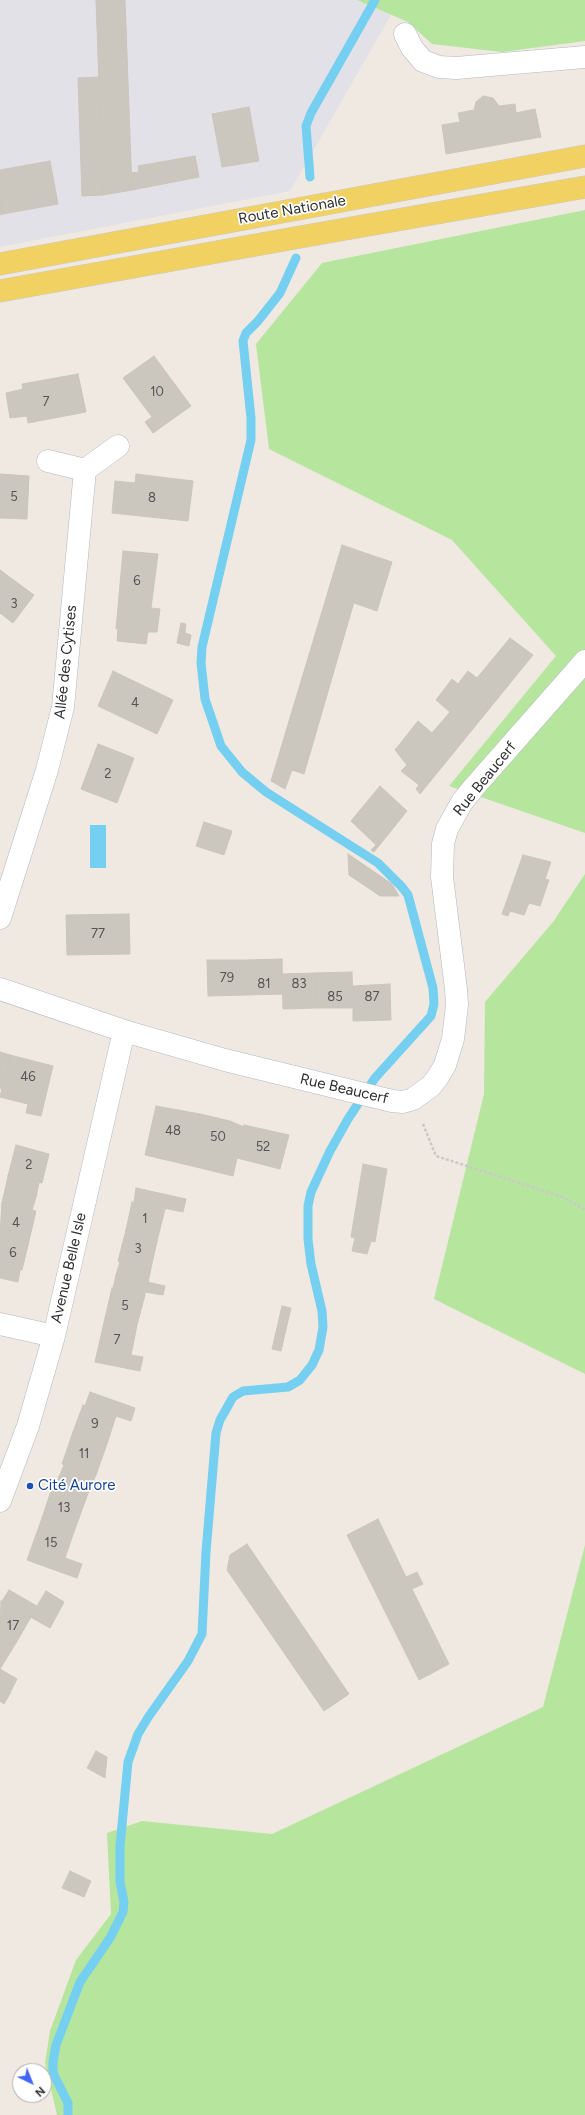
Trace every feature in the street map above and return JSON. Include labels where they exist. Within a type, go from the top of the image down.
[{"type":"main road","name":"Route Nationale","points":[[0,264],[585,156]]},
{"type":"main road","name":"Route Nationale","points":[[0,291],[585,187]]},
{"type":"street","points":[[405,34],[412,48],[423,61],[439,66],[456,68],[585,57]]},
{"type":"street","points":[[48,461],[85,470],[118,446]]},
{"type":"street","name":"Allée des Cytises","points":[[0,918],[47,770],[63,707],[85,470]]},
{"type":"street","name":"Rue Beaucerf","points":[[0,989],[124,1031],[225,1060],[382,1099],[403,1102],[413,1099],[431,1086],[446,1065],[453,1039],[457,1005],[456,989],[442,877],[444,844],[447,829],[462,802],[475,786],[585,661]]},
{"type":"street","name":"Avenue Belle Isle","points":[[0,1500],[28,1426],[54,1336],[124,1031]]},
{"type":"street","points":[[0,1324],[54,1336]]},
{"type":"path","points":[[413,1099],[436,1156],[563,1197],[585,1210]]},
{"type":"shaded area","points":[[0,0],[357,0],[391,15],[290,191],[0,247]]},
{"type":"green space","points":[[357,0],[585,0],[585,41],[502,52],[432,44],[408,22]]},
{"type":"green space","points":[[585,210],[585,833],[449,786],[556,656],[452,540],[269,449],[256,344],[322,263]]},
{"type":"green space","points":[[585,874],[585,1374],[434,1299],[484,1094],[485,1002],[553,922]]},
{"type":"green space","points":[[585,1545],[585,2115],[57,2115],[52,2093],[52,2063],[45,2063],[50,2031],[76,1960],[111,1914],[107,1833],[142,1821],[272,1834],[543,1707]]},
{"type":"water","points":[[90,825],[106,825],[106,868],[90,868]]},
{"type":"building","points":[[96,0],[125,0],[132,190],[103,195]]},
{"type":"building","points":[[99,77],[103,195],[82,196],[78,78]]},
{"type":"building","points":[[483,96],[493,98],[499,106],[515,104],[516,113],[535,109],[541,137],[446,154],[442,125],[460,122],[458,113],[474,110],[476,102]]},
{"type":"building","points":[[249,107],[259,161],[222,167],[212,114]]},
{"type":"building","points":[[195,156],[199,177],[132,190],[132,173],[139,172],[138,166]]},
{"type":"building","points":[[50,161],[58,204],[3,214],[0,195],[0,170]]},
{"type":"building","points":[[0,195],[3,214],[0,215]]},
{"type":"building","points":[[154,356],[191,406],[153,433],[145,422],[152,417],[123,378]]},
{"type":"building","points":[[78,374],[86,412],[28,423],[27,416],[10,418],[6,393],[23,389],[22,384]]},
{"type":"building","points":[[0,474],[29,476],[27,519],[0,518]]},
{"type":"building","points":[[136,474],[193,481],[188,521],[112,513],[115,481],[135,483]]},
{"type":"building","points":[[342,545],[368,554],[304,774],[292,770],[285,789],[271,781]]},
{"type":"building","points":[[123,551],[158,554],[151,608],[160,609],[157,632],[148,632],[146,644],[117,641],[118,628],[116,629]]},
{"type":"building","points":[[368,554],[392,562],[377,611],[354,603]]},
{"type":"building","points":[[0,570],[34,595],[13,623],[0,613]]},
{"type":"building","points":[[181,623],[186,624],[185,633],[191,635],[189,646],[177,643]]},
{"type":"building","points":[[510,638],[533,655],[420,794],[416,789],[419,785],[401,771],[407,765],[395,750],[418,721],[432,733],[450,712],[436,700],[452,679],[458,684],[468,671],[477,678]]},
{"type":"building","points":[[113,671],[173,700],[157,734],[98,706]]},
{"type":"building","points":[[98,744],[134,758],[117,803],[81,789]]},
{"type":"building","points":[[380,786],[407,811],[374,852],[371,850],[376,845],[351,821]]},
{"type":"building","points":[[204,822],[232,831],[224,855],[196,846]]},
{"type":"building","points":[[348,854],[392,884],[399,896],[380,896],[349,875]]},
{"type":"building","points":[[523,855],[551,862],[545,879],[549,880],[540,906],[529,903],[524,915],[510,911],[508,916],[502,914]]},
{"type":"building","points":[[129,914],[130,954],[67,955],[66,915]]},
{"type":"building","points":[[282,959],[283,994],[246,995],[245,960]]},
{"type":"building","points":[[207,960],[245,960],[246,995],[208,996]]},
{"type":"building","points":[[352,972],[353,1008],[316,1008],[316,973]]},
{"type":"building","points":[[316,973],[316,1008],[283,1009],[282,974]]},
{"type":"building","points":[[390,984],[391,1020],[353,1021],[353,986]]},
{"type":"building","points":[[0,1052],[10,1055],[2,1089],[0,1088]]},
{"type":"building","points":[[10,1055],[53,1066],[41,1116],[26,1113],[28,1104],[0,1097]]},
{"type":"building","points":[[156,1106],[200,1114],[188,1165],[145,1155]]},
{"type":"building","points":[[200,1114],[230,1121],[244,1127],[233,1176],[188,1165]]},
{"type":"building","points":[[244,1125],[289,1135],[280,1169],[237,1158]]},
{"type":"building","points":[[16,1145],[49,1154],[42,1183],[8,1176]]},
{"type":"building","points":[[363,1164],[387,1169],[375,1242],[371,1241],[367,1254],[352,1251],[355,1238],[351,1237]]},
{"type":"building","points":[[8,1176],[39,1183],[36,1197],[5,1190]]},
{"type":"building","points":[[136,1188],[186,1199],[183,1212],[134,1202]]},
{"type":"building","points":[[5,1190],[36,1197],[32,1210],[2,1203]]},
{"type":"building","points":[[132,1202],[165,1209],[158,1237],[126,1230]]},
{"type":"building","points":[[2,1203],[36,1211],[29,1241],[0,1234]]},
{"type":"building","points":[[126,1230],[158,1237],[151,1268],[118,1261]]},
{"type":"building","points":[[0,1234],[29,1241],[22,1270],[0,1266]]},
{"type":"building","points":[[120,1262],[151,1268],[148,1283],[116,1275]]},
{"type":"building","points":[[0,1266],[20,1270],[18,1282],[0,1278]]},
{"type":"building","points":[[116,1275],[165,1286],[163,1295],[145,1292],[145,1295],[113,1289]]},
{"type":"building","points":[[112,1288],[145,1295],[137,1325],[105,1318]]},
{"type":"building","points":[[282,1306],[291,1308],[281,1351],[272,1349]]},
{"type":"building","points":[[105,1318],[137,1325],[131,1355],[143,1357],[140,1371],[95,1362]]},
{"type":"building","points":[[90,1392],[135,1408],[131,1421],[85,1406]]},
{"type":"building","points":[[83,1405],[116,1416],[107,1444],[73,1432]]},
{"type":"building","points":[[73,1432],[107,1444],[96,1475],[62,1464]]},
{"type":"building","points":[[64,1465],[96,1475],[90,1488],[59,1477]]},
{"type":"building","points":[[59,1477],[90,1488],[86,1499],[55,1489]]},
{"type":"building","points":[[52,1488],[86,1499],[75,1529],[42,1518]]},
{"type":"building","points":[[42,1518],[75,1529],[65,1558],[82,1564],[77,1578],[27,1560]]},
{"type":"building","points":[[378,1519],[406,1577],[417,1572],[423,1584],[412,1589],[449,1664],[419,1680],[347,1535]]},
{"type":"building","points":[[247,1544],[349,1694],[324,1711],[227,1570],[230,1555]]},
{"type":"building","points":[[9,1590],[56,1617],[50,1628],[2,1601]]},
{"type":"building","points":[[46,1591],[64,1602],[56,1617],[37,1606]]},
{"type":"building","points":[[1,1601],[31,1617],[16,1643],[0,1634]]},
{"type":"building","points":[[0,1634],[16,1643],[0,1669]]},
{"type":"building","points":[[0,1669],[17,1679],[11,1691],[0,1685]]},
{"type":"building","points":[[0,1685],[11,1692],[4,1704],[0,1701]]},
{"type":"building","points":[[96,1751],[107,1757],[105,1778],[87,1768]]},
{"type":"building","points":[[70,1871],[91,1881],[84,1897],[62,1888]]},
{"type":"waterway","points":[[310,177],[306,126],[311,113],[375,0]]},
{"type":"waterway","points":[[68,2115],[68,2103],[53,2073],[53,2062],[56,2045],[80,1982],[110,1938],[123,1912],[124,1902],[120,1882],[120,1846],[128,1762],[138,1734],[188,1661],[202,1634],[206,1552],[216,1433],[220,1420],[233,1397],[243,1391],[288,1387],[300,1380],[312,1365],[319,1350],[323,1327],[322,1311],[311,1264],[308,1239],[308,1206],[311,1192],[330,1151],[348,1119],[375,1078],[431,1016],[434,1004],[433,988],[408,895],[402,887],[378,863],[266,792],[242,772],[221,746],[205,699],[201,663],[202,647],[251,440],[251,418],[243,341],[246,333],[258,321],[280,293],[296,258]]},
{"type":"place","name":"Cité Aurore","points":[[30,1486]]}]
